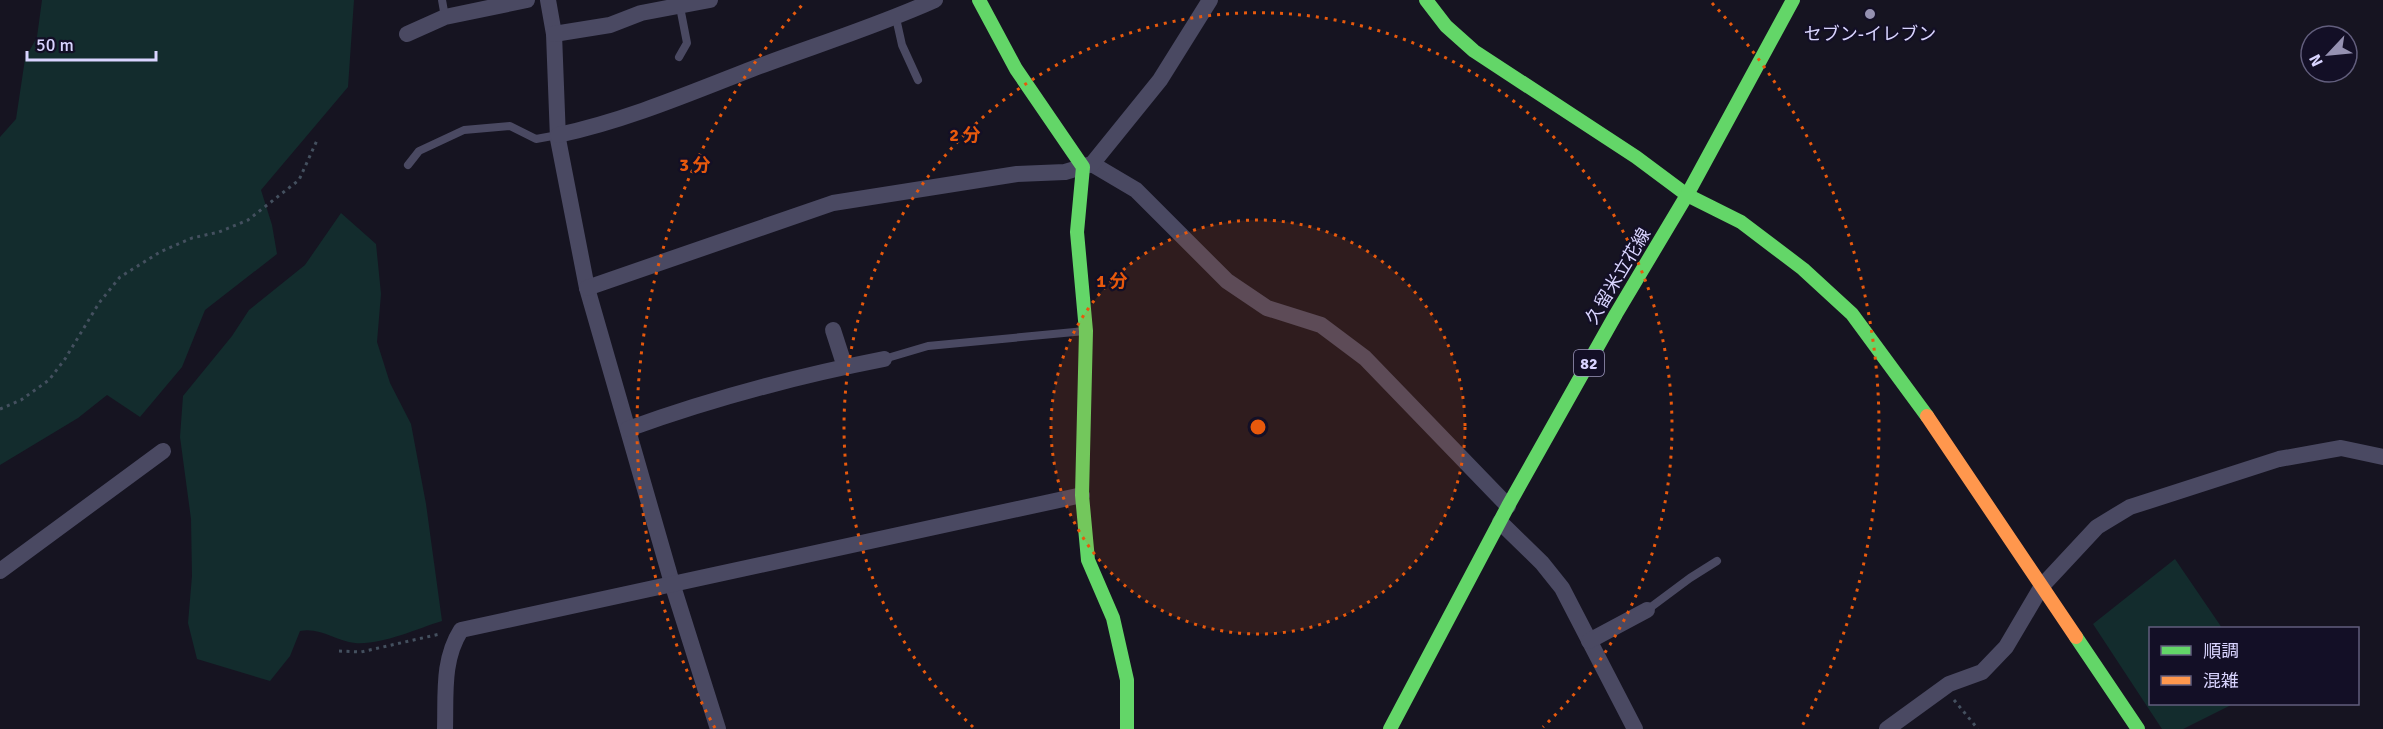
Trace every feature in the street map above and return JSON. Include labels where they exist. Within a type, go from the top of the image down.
[{"type":"street","points":[[407,34],[444,8],[527,0]]},
{"type":"street","points":[[548,0],[554,34],[558,135],[587,288],[672,583],[718,729]]},
{"type":"street","points":[[554,34],[610,25],[641,14],[710,0]]},
{"type":"street","points":[[558,135],[705,89],[896,18],[934,0]]},
{"type":"street","points":[[979,0],[1016,69],[1088,166],[1136,190],[1227,281],[1266,308],[1321,325],[1365,358],[1508,506]]},
{"type":"street","points":[[1127,729],[1127,680],[1113,618],[1088,560],[1082,495],[1086,331],[1077,232],[1088,166],[1160,80],[1210,0]]},
{"type":"street","points":[[1426,0],[1446,26],[1474,51],[1636,157],[1687,195],[1741,222],[1803,268],[1852,314],[1900,376],[2138,729]]},
{"type":"street","name":"久留米立花線","points":[[1390,729],[1508,506],[1616,314],[1687,195],[1793,0]]},
{"type":"street","points":[[587,288],[833,203],[1017,174],[1065,172],[1088,166]]},
{"type":"street","points":[[833,330],[845,367]]},
{"type":"street","points":[[627,429],[694,405],[884,359]]},
{"type":"street","points":[[1887,729],[1946,686],[1982,672],[2006,647],[2042,586],[2097,527],[2130,507],[2279,459],[2341,448],[2383,457]]},
{"type":"street","points":[[0,571],[164,451]]},
{"type":"street","points":[[445,729],[447,661],[451,645],[461,630],[1082,495]]},
{"type":"street","points":[[1500,522],[1542,563],[1562,588],[1635,729]]},
{"type":"street","points":[[1589,641],[1647,610]]},
{"type":"lane","points":[[679,57],[687,43],[680,7]]},
{"type":"lane","points":[[896,18],[902,45],[918,80]]},
{"type":"lane","points":[[408,165],[418,151],[464,130],[510,126],[536,139],[558,135]]},
{"type":"lane","points":[[884,359],[928,346],[1086,331]]},
{"type":"lane","points":[[1647,610],[1717,561]]},
{"type":"path","points":[[0,409],[21,400],[49,380],[65,359],[99,303],[120,277],[160,252],[192,238],[219,232],[248,220],[299,180],[318,138]]},
{"type":"path","points":[[339,651],[361,652],[461,630]]},
{"type":"path","points":[[1946,686],[1960,709],[1978,729]]},
{"type":"green space","points":[[42,0],[354,0],[348,87],[261,190],[272,225],[277,254],[205,310],[182,367],[140,417],[107,395],[78,418],[0,465],[0,137],[16,119],[25,59],[37,37]]},
{"type":"green space","points":[[341,213],[376,244],[381,294],[377,342],[390,383],[411,424],[426,504],[442,621],[399,636],[365,643],[348,642],[314,631],[300,631],[290,656],[270,681],[197,659],[188,623],[192,576],[191,519],[180,437],[183,396],[232,336],[249,310],[305,265]]},
{"type":"green space","points":[[2175,559],[2221,627],[2149,627],[2149,705],[2231,705],[2183,729],[2162,729],[2093,624]]},
{"type":"traffic: fast","points":[[979,0],[1016,69],[1083,167],[1077,232],[1086,331],[1082,495],[1088,560],[1113,618],[1127,680],[1127,729]]},
{"type":"traffic: fast","points":[[1426,0],[1446,26],[1474,51],[1636,157],[1687,195],[1741,222],[1803,269],[1852,314],[1927,416]]},
{"type":"traffic: fast","points":[[1390,729],[1508,506],[1616,314],[1687,195],[1793,0]]},
{"type":"traffic: fast","points":[[2076,637],[2138,729]]},
{"type":"traffic: slow","points":[[1927,416],[2076,637]]},
{"type":"place","name":"セブン-イレブン","points":[[1870,14]]}]
